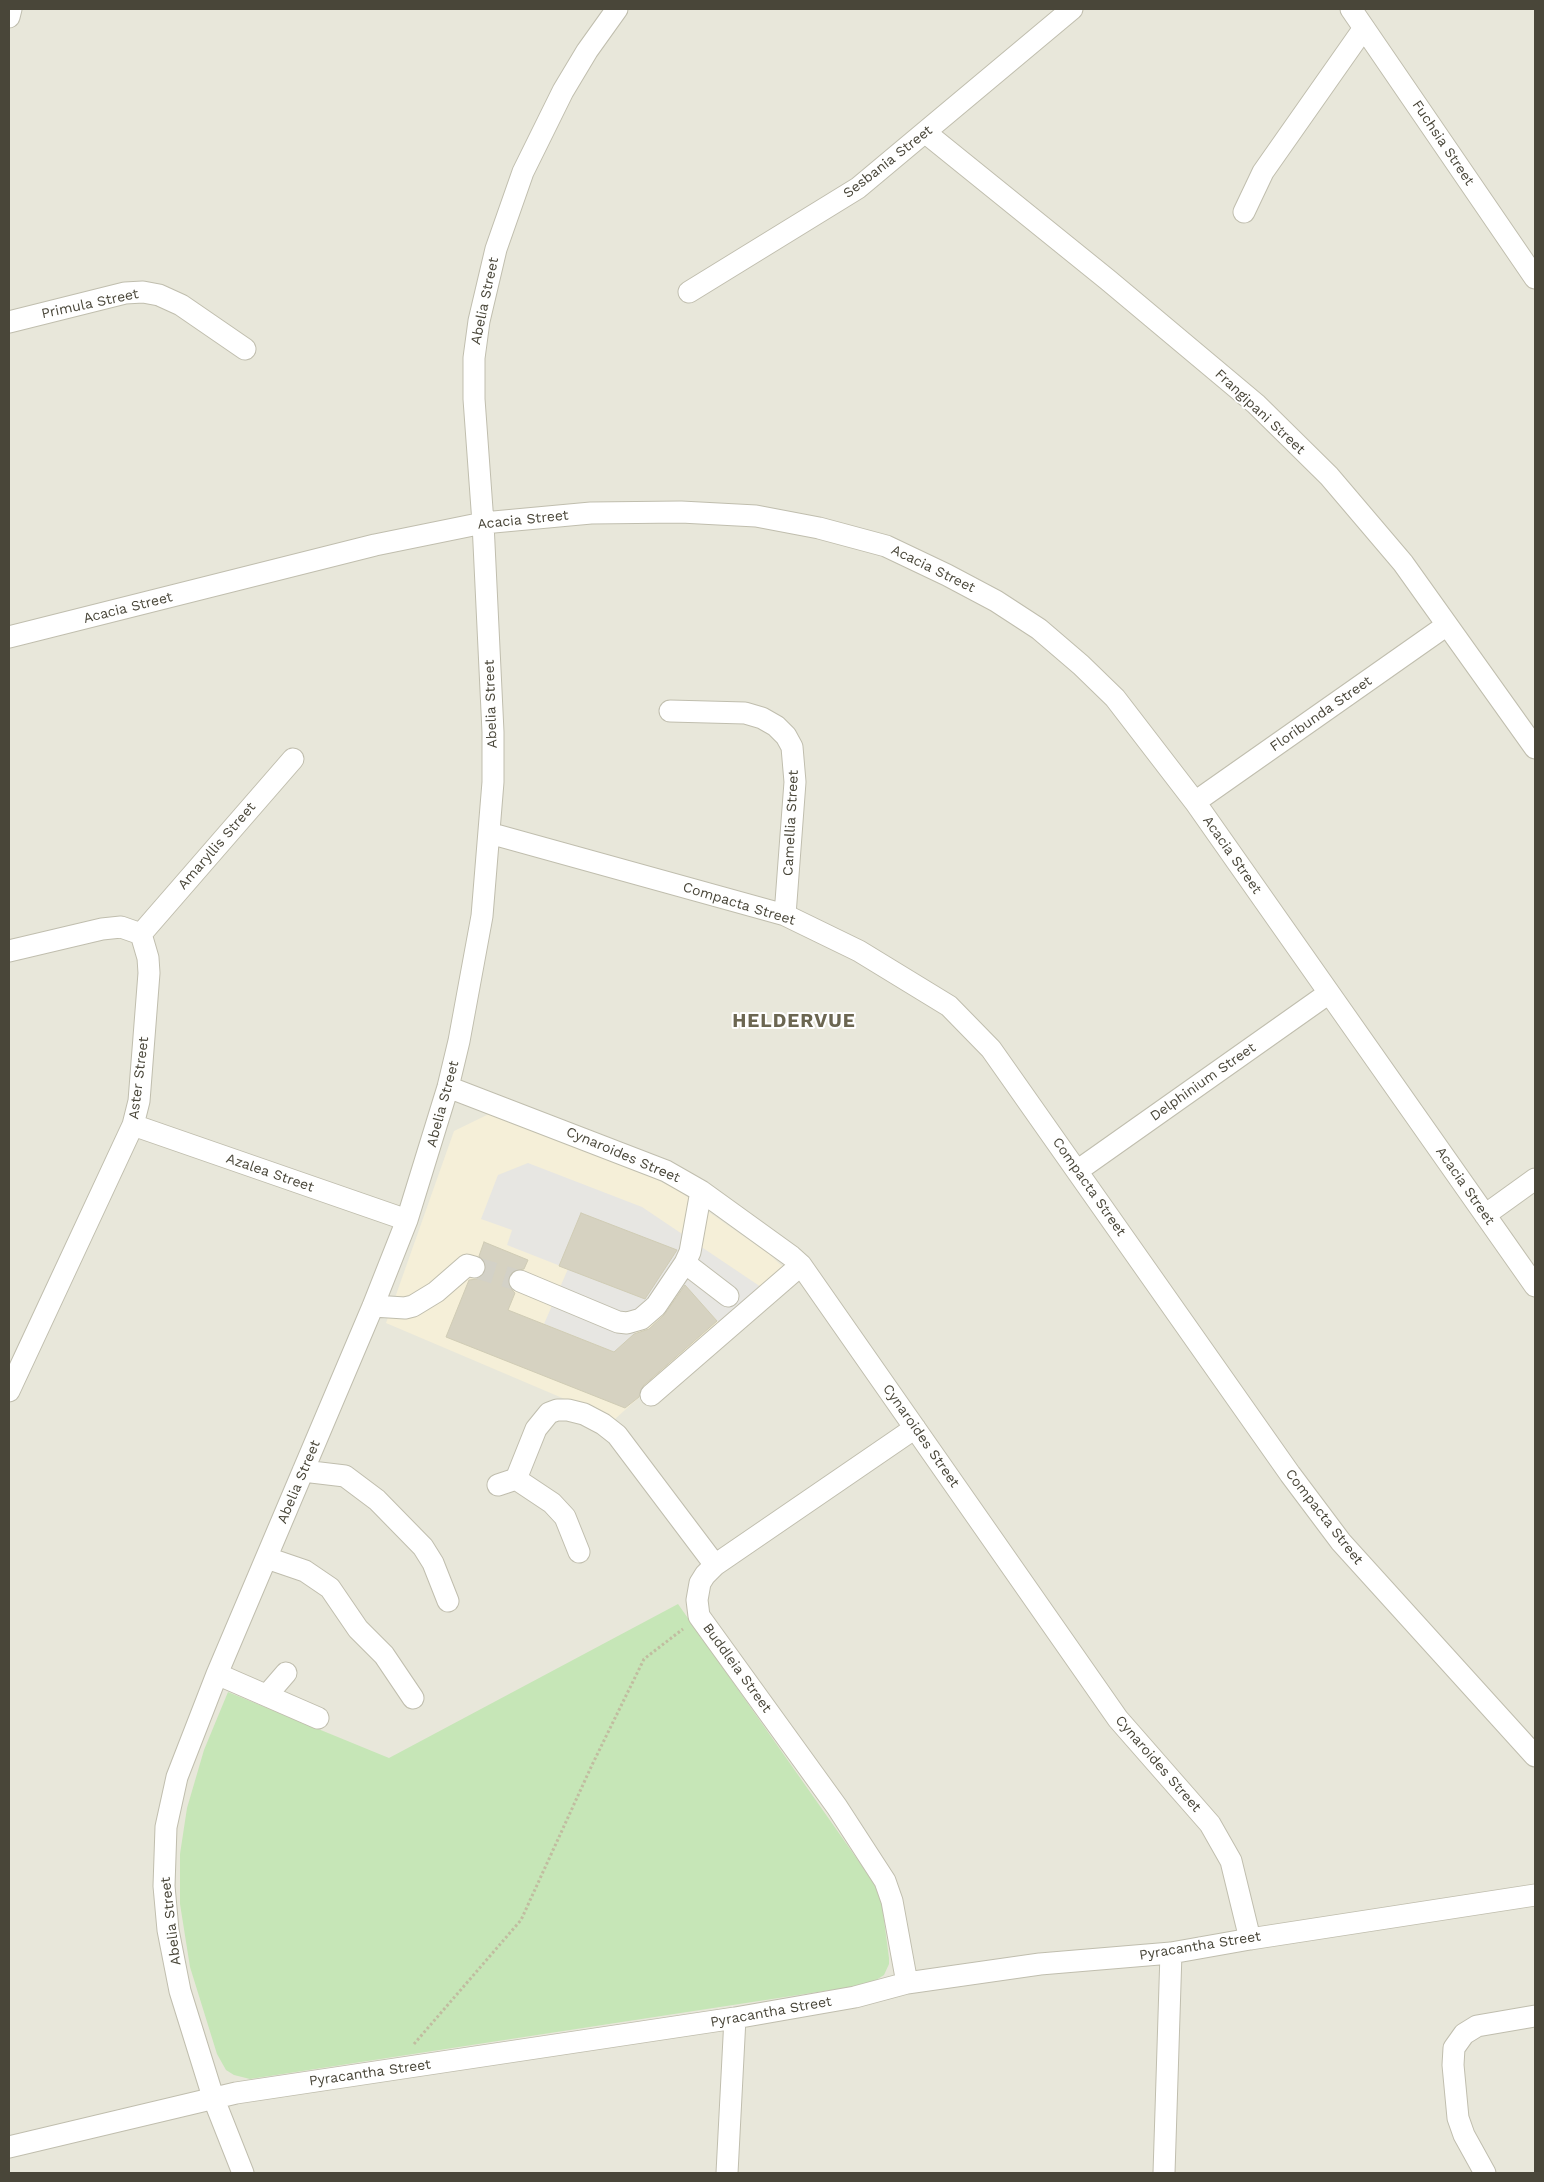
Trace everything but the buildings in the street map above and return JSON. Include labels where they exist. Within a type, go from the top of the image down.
[{"type":"street","points":[[9,17],[11,9]]},
{"type":"street","name":"Abelia Street","points":[[243,2173],[213,2097],[180,1991],[168,1930],[164,1886],[166,1827],[178,1778],[217,1674],[373,1306],[407,1220],[448,1087],[459,1041],[482,916],[493,782],[493,732],[483,523],[474,399],[474,358],[486,285],[507,214],[542,131],[582,59],[617,9]]},
{"type":"street","name":"Sesbania Street","points":[[689,292],[858,188],[1072,9]]},
{"type":"street","name":"Fuchsia Street","points":[[1351,9],[1535,278]]},
{"type":"street","points":[[1244,212],[1263,172],[1364,28]]},
{"type":"street","name":"Frangipani Street","points":[[926,132],[1256,404],[1329,476],[1404,563],[1535,748]]},
{"type":"street","name":"Primula Street","points":[[9,322],[126,294],[143,292],[159,295],[180,305],[245,349]]},
{"type":"street","name":"Acacia Street","points":[[9,637],[375,544],[483,523],[590,513],[681,512],[756,516],[819,528],[886,546],[948,575],[996,601],[1039,629],[1081,665],[1115,698],[1195,802],[1535,1286]]},
{"type":"street","name":"Floribunda Street","points":[[1195,802],[1447,625]]},
{"type":"street","name":"Camellia Street","points":[[670,711],[745,713],[762,718],[776,726],[786,736],[792,746],[795,782],[785,915]]},
{"type":"street","name":"Amaryllis Street","points":[[140,934],[293,759]]},
{"type":"street","name":"Compacta Street","points":[[489,833],[785,915],[859,952],[948,1006],[991,1049],[1290,1474],[1341,1542],[1535,1756]]},
{"type":"street","points":[[9,951],[102,929],[121,927],[140,934]]},
{"type":"street","name":"Aster Street","points":[[9,1391],[133,1125],[139,1101],[149,973],[148,958],[140,934]]},
{"type":"street","name":"Delphinium Street","points":[[1077,1171],[1329,993]]},
{"type":"street","name":"Cynaroides Street","points":[[448,1087],[666,1171],[701,1191],[786,1252],[801,1265],[1118,1718],[1210,1824],[1231,1862],[1250,1939]]},
{"type":"street","name":"Azalea Street","points":[[133,1125],[407,1220]]},
{"type":"street","points":[[1485,1214],[1535,1179]]},
{"type":"street","points":[[520,1281],[618,1322],[627,1323],[641,1319],[649,1314],[686,1263],[690,1252],[701,1191]]},
{"type":"street","points":[[686,1263],[728,1296]]},
{"type":"street","points":[[373,1306],[410,1307],[436,1292],[467,1265],[474,1267]]},
{"type":"street","points":[[651,1395],[801,1265]]},
{"type":"street","points":[[579,1552],[564,1517],[552,1503],[507,1482],[543,1418],[557,1410],[568,1410],[584,1414],[603,1424],[617,1435],[715,1565]]},
{"type":"street","name":"Buddleia Street","points":[[907,1983],[892,1901],[885,1881],[837,1807],[699,1616],[697,1592],[705,1575],[715,1565],[915,1428]]},
{"type":"street","points":[[303,1471],[345,1476],[377,1500],[423,1547],[433,1563],[448,1601]]},
{"type":"street","points":[[266,1558],[305,1571],[330,1588],[358,1629],[384,1655],[413,1698]]},
{"type":"street","points":[[267,1695],[286,1673]]},
{"type":"street","points":[[217,1674],[318,1718]]},
{"type":"street","name":"Pyracantha Street","points":[[9,2147],[213,2097],[735,2018],[855,1997],[907,1983],[1040,1964],[1171,1953],[1535,1894]]},
{"type":"street","points":[[1164,2173],[1171,1953]]},
{"type":"street","points":[[1486,2173],[1464,2135],[1458,2118],[1453,2065],[1454,2048],[1464,2034],[1477,2026],[1535,2016]]},
{"type":"street","points":[[727,2173],[735,2018]]},
{"type":"path","points":[[391,2070],[521,1920],[592,1765],[644,1660],[699,1616]]},
{"type":"shaded area","points":[[9,9],[1535,9],[1535,2173],[9,2173]]},
{"type":"shaded area","points":[[489,1114],[651,1177],[676,1189],[769,1254],[783,1267],[614,1420],[386,1323],[454,1131]]},
{"type":"shaded area","points":[[528,1163],[642,1207],[761,1287],[721,1325],[686,1287],[614,1352],[544,1324],[568,1269],[507,1245],[512,1230],[481,1219],[498,1175]]},
{"type":"green space","points":[[678,1604],[874,1883],[882,1905],[889,1958],[889,1964],[884,1975],[870,1984],[250,2079],[234,2075],[226,2070],[217,2054],[190,1967],[180,1904],[180,1854],[187,1808],[204,1750],[228,1692],[389,1758]]},
{"type":"tunnel","points":[[474,1267],[520,1281]]},
{"type":"district","name":"HELDERVUE","points":[[794,1021]]}]
